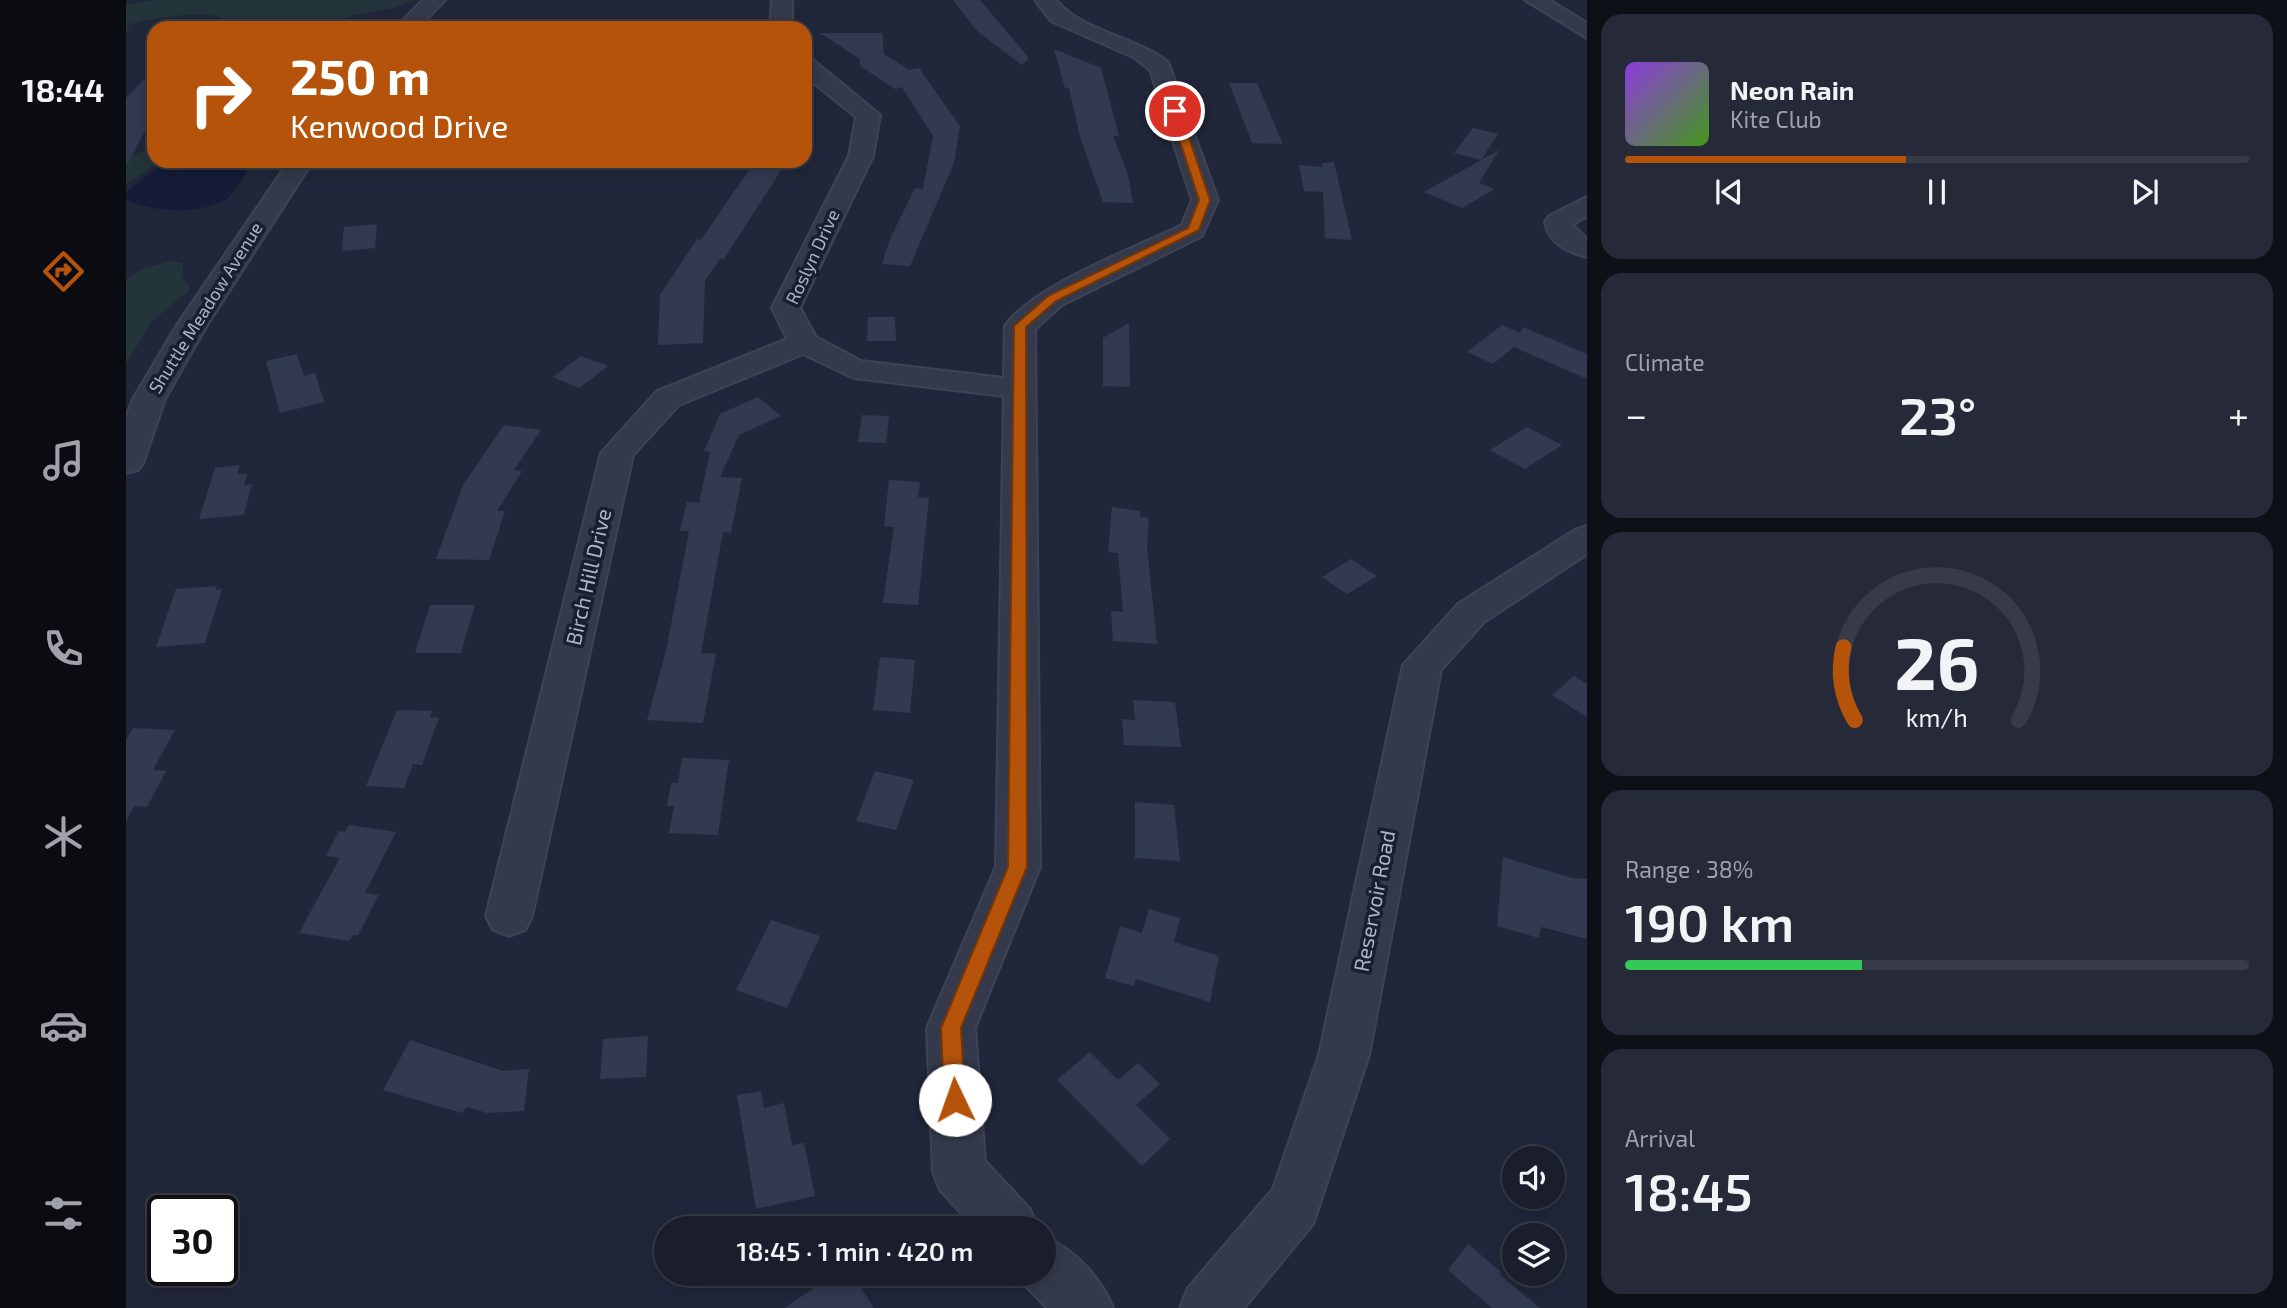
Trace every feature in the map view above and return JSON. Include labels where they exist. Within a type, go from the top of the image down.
[{"type":"street","points":[[413,21],[435,0]]},
{"type":"street","points":[[781,21],[782,0]]},
{"type":"street","points":[[1000,1216],[959,1172],[951,1028],[1018,867],[1020,326],[1052,299],[1193,230],[1205,200],[1160,66],[1141,52],[1058,17],[1045,0]]},
{"type":"street","points":[[1535,0],[1587,32]]},
{"type":"street","name":"Roslyn Drive","points":[[804,343],[786,308],[861,156],[868,115],[812,71]]},
{"type":"street","name":"Shuttle Meadow Avenue","points":[[126,463],[149,399],[192,325],[296,168]]},
{"type":"street","points":[[1587,205],[1564,217],[1558,222],[1558,228],[1563,235],[1587,249]]},
{"type":"street","points":[[804,343],[854,369],[1020,389]]},
{"type":"street","name":"Birch Hill Drive","points":[[509,916],[617,453],[668,398],[804,343]]},
{"type":"street","name":"Reservoir Road","points":[[1208,1308],[1294,1205],[1344,1055],[1422,665],[1471,613],[1587,538]]},
{"type":"street","points":[[1056,1277],[1084,1308]]},
{"type":"shaded area","points":[[157,0],[414,0],[389,9],[333,21],[223,21],[224,19],[216,16],[192,15],[130,24],[126,33],[126,5]]},
{"type":"shaded area","points":[[147,150],[147,168],[151,168],[126,184],[126,157]]},
{"type":"shaded area","points":[[171,261],[183,263],[182,277],[191,289],[152,321],[126,364],[126,279],[142,269]]},
{"type":"water","points":[[156,168],[245,168],[246,173],[237,188],[225,200],[202,208],[175,210],[148,207],[126,200],[126,192]]},
{"type":"building","points":[[953,0],[980,0],[1029,58],[1022,65],[977,31]]},
{"type":"building","points":[[820,33],[882,33],[884,54],[909,70],[919,68],[960,126],[954,163],[910,266],[882,264],[890,239],[915,188],[923,189],[933,136],[902,87],[895,89],[860,66],[860,59]]},
{"type":"building","points":[[1054,49],[1101,68],[1119,136],[1113,136],[1128,175],[1133,203],[1103,202],[1080,137],[1069,88],[1065,88]]},
{"type":"building","points":[[147,76],[147,127],[126,167],[126,98]]},
{"type":"building","points":[[1229,83],[1257,83],[1283,144],[1252,143]]},
{"type":"building","points":[[1473,128],[1498,134],[1481,160],[1454,153]]},
{"type":"building","points":[[1499,150],[1479,183],[1495,189],[1462,208],[1424,192]]},
{"type":"building","points":[[1334,162],[1352,240],[1325,238],[1323,192],[1304,191],[1299,165],[1322,167],[1322,163]]},
{"type":"building","points":[[750,168],[782,168],[724,259],[720,259],[705,281],[703,343],[658,345],[660,295],[697,239],[701,240]]},
{"type":"building","points":[[377,224],[375,248],[342,251],[344,227]]},
{"type":"building","points":[[868,317],[895,317],[896,341],[867,341]]},
{"type":"building","points":[[1129,323],[1130,387],[1103,386],[1103,338]]},
{"type":"building","points":[[1502,325],[1520,333],[1523,327],[1587,354],[1587,379],[1514,347],[1493,364],[1467,352]]},
{"type":"building","points":[[297,354],[304,376],[315,373],[324,402],[280,413],[266,361]]},
{"type":"building","points":[[581,356],[608,366],[579,388],[553,377]]},
{"type":"building","points":[[758,397],[781,416],[739,435],[720,477],[742,478],[731,533],[723,532],[701,653],[716,654],[703,723],[647,720],[666,651],[689,531],[680,531],[687,502],[699,503],[710,452],[704,451],[720,414]]},
{"type":"building","points":[[862,415],[889,416],[886,443],[858,442]]},
{"type":"building","points":[[504,425],[541,430],[514,470],[522,471],[497,511],[505,511],[489,560],[436,559],[463,485]]},
{"type":"building","points":[[1527,427],[1562,445],[1525,469],[1490,450]]},
{"type":"building","points":[[240,465],[237,474],[247,474],[244,485],[252,484],[244,515],[199,519],[215,468]]},
{"type":"building","points":[[889,480],[920,482],[918,497],[929,498],[918,605],[883,603],[894,527],[884,526]]},
{"type":"building","points":[[1112,507],[1140,511],[1140,517],[1149,518],[1147,546],[1157,644],[1113,641],[1111,611],[1123,612],[1118,553],[1108,552]]},
{"type":"building","points":[[1351,559],[1377,576],[1347,594],[1322,577]]},
{"type":"building","points":[[217,586],[216,590],[222,589],[205,643],[156,647],[176,589]]},
{"type":"building","points":[[430,605],[475,605],[461,653],[415,653]]},
{"type":"building","points":[[880,657],[915,660],[910,713],[873,710]]},
{"type":"building","points":[[1574,676],[1587,684],[1587,717],[1552,695]]},
{"type":"building","points":[[1133,700],[1175,702],[1181,747],[1124,745],[1122,719],[1135,720]]},
{"type":"building","points":[[397,710],[432,711],[430,717],[439,718],[422,765],[413,764],[404,788],[366,786]]},
{"type":"building","points":[[133,728],[175,730],[153,770],[166,771],[147,807],[134,806],[126,821],[126,740]]},
{"type":"building","points":[[682,758],[729,760],[718,835],[669,833],[674,806],[667,806],[671,783],[678,783]]},
{"type":"building","points":[[875,771],[914,780],[896,830],[856,821]]},
{"type":"building","points":[[1135,802],[1174,805],[1180,861],[1135,858]]},
{"type":"building","points":[[349,825],[396,832],[365,893],[379,895],[358,935],[353,935],[349,941],[299,933],[340,858],[326,856],[339,831],[345,832]]},
{"type":"building","points":[[1503,857],[1572,878],[1587,879],[1587,939],[1541,927],[1539,938],[1497,926]]},
{"type":"building","points":[[1149,909],[1180,918],[1174,942],[1219,956],[1210,1002],[1136,979],[1134,986],[1105,978],[1120,926],[1142,933]]},
{"type":"building","points":[[771,920],[820,936],[787,1008],[736,990]]},
{"type":"building","points":[[648,1036],[646,1077],[600,1079],[603,1039]]},
{"type":"building","points":[[410,1040],[503,1071],[529,1069],[524,1111],[487,1113],[467,1107],[462,1113],[383,1090]]},
{"type":"building","points":[[1090,1052],[1118,1080],[1138,1063],[1160,1084],[1136,1105],[1170,1139],[1142,1166],[1057,1080]]},
{"type":"building","points":[[761,1091],[764,1108],[784,1103],[792,1145],[804,1143],[815,1196],[756,1209],[737,1095]]},
{"type":"building","points":[[1468,1244],[1501,1272],[1499,1274],[1502,1276],[1502,1286],[1513,1286],[1540,1308],[1492,1308],[1448,1270]]},
{"type":"building","points":[[817,1286],[860,1286],[874,1308],[784,1308]]},
{"type":"route","points":[[955,1100],[951,1028],[1018,867],[1020,326],[1052,299],[1193,230],[1205,200],[1175,111]]}]
